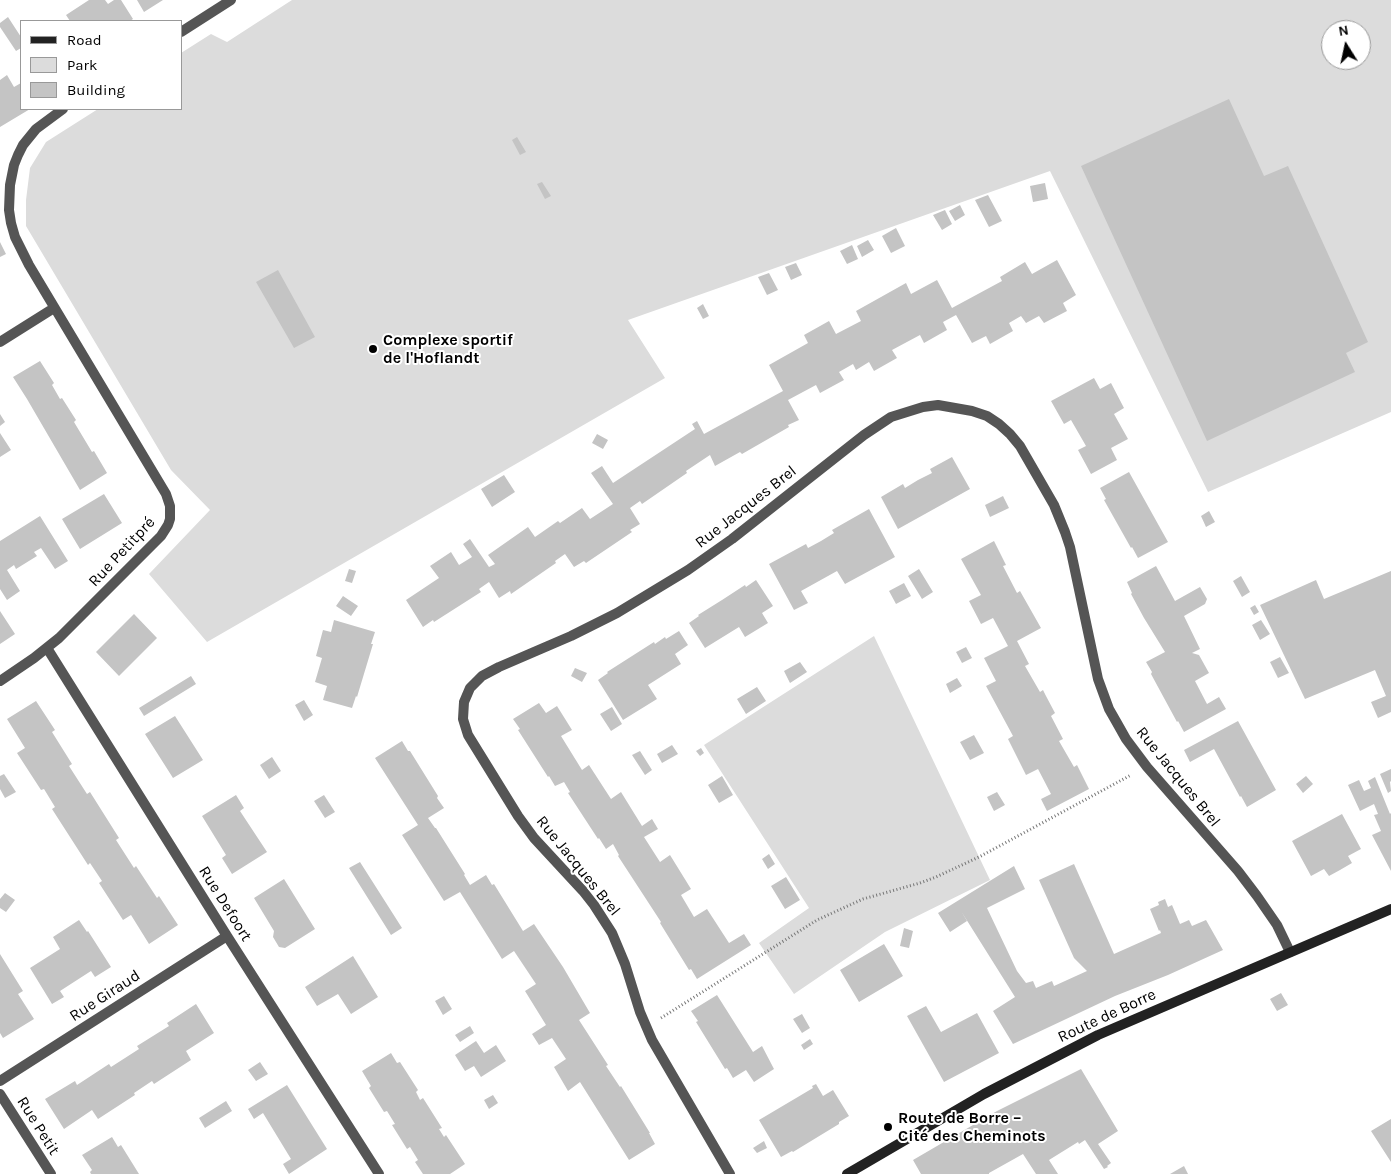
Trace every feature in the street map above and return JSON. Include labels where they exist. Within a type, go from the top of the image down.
[{"type":"main road","name":"Route de Borre","points":[[847,1174],[984,1094],[1071,1049],[1168,1004],[1391,909]]},
{"type":"street","points":[[182,31],[231,0]]},
{"type":"street","name":"Rue Petitpré","points":[[0,681],[47,648],[161,536],[170,519],[168,500],[163,488],[54,308],[15,237],[9,210],[10,185],[14,165],[23,145],[36,129],[62,110]]},
{"type":"street","points":[[0,342],[54,308]]},
{"type":"street","name":"Rue Jacques Brel","points":[[730,1174],[646,1028],[619,947],[604,920],[582,891],[530,833],[472,744],[463,719],[466,695],[475,682],[491,671],[571,636],[617,613],[688,570],[732,539],[864,435],[891,417],[923,407],[955,407],[972,410],[987,416],[999,424],[1020,446],[1054,505],[1065,532],[1070,547],[1094,664],[1109,709],[1126,739],[1147,767],[1257,896],[1276,925],[1290,952]]},
{"type":"street","name":"Rue Defoort","points":[[47,648],[227,936],[379,1174]]},
{"type":"street","name":"Rue Giraud","points":[[0,1081],[227,936]]},
{"type":"street","name":"Rue Petit","points":[[0,1094],[51,1174]]},
{"type":"path","points":[[646,1028],[817,920],[863,899],[936,877],[979,857],[1147,767]]},
{"type":"green space","name":"Complexe sportif de l'Hoflandt","points":[[292,0],[1391,0],[1391,412],[1208,492],[1050,171],[628,320],[665,378],[207,642],[149,574],[210,510],[171,470],[26,226],[26,200],[30,168],[46,142],[96,110],[182,110],[182,52],[211,34],[227,42]]},
{"type":"green space","points":[[874,636],[990,880],[885,932],[794,994],[759,943],[809,908],[704,745]]},
{"type":"building","points":[[89,0],[105,0],[108,4],[114,0],[121,0],[133,19],[69,20],[66,15]]},
{"type":"building","points":[[137,0],[163,0],[144,12]]},
{"type":"building","points":[[8,17],[20,35],[20,49],[16,51],[0,27],[0,23]]},
{"type":"building","points":[[7,75],[14,87],[20,84],[20,110],[28,110],[0,127],[0,80]]},
{"type":"building","points":[[1229,99],[1264,176],[1288,166],[1368,342],[1346,353],[1355,372],[1207,441],[1081,166]]},
{"type":"building","points":[[517,137],[526,152],[520,155],[512,140]]},
{"type":"building","points":[[542,182],[551,196],[545,199],[537,184]]},
{"type":"building","points":[[1045,183],[1048,199],[1033,202],[1030,186]]},
{"type":"building","points":[[988,195],[1002,221],[989,227],[975,200]]},
{"type":"building","points":[[960,205],[965,215],[955,221],[949,211]]},
{"type":"building","points":[[945,210],[952,224],[942,230],[933,215]]},
{"type":"building","points":[[896,228],[905,246],[891,253],[882,236]]},
{"type":"building","points":[[868,240],[874,250],[862,257],[857,246]]},
{"type":"building","points":[[0,242],[6,254],[0,257]]},
{"type":"building","points":[[852,245],[858,259],[847,264],[840,251]]},
{"type":"building","points":[[1057,260],[1076,295],[1063,303],[1067,311],[1044,323],[1039,316],[1026,323],[1021,316],[1009,323],[1013,331],[990,344],[986,336],[972,343],[956,315],[943,322],[947,330],[924,343],[920,335],[892,350],[897,358],[874,371],[869,362],[856,370],[853,364],[839,372],[844,380],[820,393],[816,385],[788,400],[799,420],[788,425],[789,427],[742,454],[740,452],[715,466],[710,455],[642,504],[640,501],[630,508],[640,524],[630,530],[632,532],[586,563],[584,561],[574,567],[565,554],[555,561],[556,563],[511,594],[510,591],[499,598],[489,582],[479,589],[481,592],[423,627],[406,600],[439,578],[430,566],[451,552],[459,565],[472,557],[463,544],[470,539],[489,567],[495,564],[488,555],[528,527],[535,537],[558,521],[560,523],[582,508],[590,519],[613,504],[591,473],[602,466],[613,483],[695,429],[692,424],[697,421],[704,434],[783,391],[769,365],[808,343],[804,335],[829,321],[836,334],[861,321],[856,311],[906,283],[911,294],[937,280],[952,308],[1002,281],[1000,277],[1025,262],[1032,274]]},
{"type":"building","points":[[796,263],[802,275],[791,280],[785,267]]},
{"type":"building","points":[[278,270],[315,337],[294,348],[256,282]]},
{"type":"building","points":[[769,273],[778,290],[767,295],[758,277]]},
{"type":"building","points":[[703,304],[709,316],[703,319],[697,308]]},
{"type":"building","points":[[40,361],[54,383],[52,385],[60,399],[62,398],[76,420],[74,422],[107,473],[80,490],[13,377]]},
{"type":"building","points":[[1094,378],[1100,389],[1111,383],[1124,408],[1114,414],[1128,439],[1111,448],[1117,460],[1091,474],[1078,450],[1086,446],[1071,420],[1064,424],[1051,401]]},
{"type":"building","points":[[0,414],[5,422],[0,426]]},
{"type":"building","points":[[0,433],[11,450],[0,457]]},
{"type":"building","points":[[597,434],[608,440],[603,449],[592,443]]},
{"type":"building","points":[[952,457],[970,489],[898,529],[881,497],[903,484],[905,488],[932,473],[930,469]]},
{"type":"building","points":[[1129,472],[1168,542],[1138,558],[1104,500],[1106,499],[1100,488]]},
{"type":"building","points":[[504,475],[515,492],[492,507],[481,489]]},
{"type":"building","points":[[104,494],[122,523],[80,549],[62,519]]},
{"type":"building","points":[[1003,496],[1009,508],[990,517],[985,505]]},
{"type":"building","points":[[869,509],[895,557],[845,584],[837,571],[801,591],[808,603],[794,610],[769,564],[806,544],[808,548],[821,541],[834,533],[832,530]]},
{"type":"building","points":[[1209,511],[1215,522],[1206,527],[1201,516]]},
{"type":"building","points":[[40,516],[68,561],[55,569],[41,548],[34,552],[37,556],[16,569],[14,565],[7,570],[20,591],[7,600],[0,589],[0,541]]},
{"type":"building","points":[[994,541],[1006,565],[1003,566],[1017,593],[1020,591],[1041,628],[1017,641],[1029,664],[1025,666],[1040,692],[1043,690],[1055,713],[1051,716],[1063,739],[1059,741],[1074,767],[1077,765],[1089,789],[1047,811],[1041,799],[1051,794],[1038,769],[1026,775],[1008,739],[1013,736],[986,686],[996,681],[984,658],[1008,646],[993,618],[981,624],[969,601],[981,595],[961,559]]},
{"type":"building","points":[[1156,566],[1175,601],[1200,587],[1207,599],[1205,604],[1184,616],[1200,649],[1192,653],[1199,655],[1209,673],[1195,681],[1207,704],[1219,697],[1226,709],[1184,732],[1146,662],[1165,652],[1144,618],[1131,594],[1127,582]]},
{"type":"building","points":[[349,569],[356,571],[352,583],[345,581]]},
{"type":"building","points":[[919,569],[933,592],[922,599],[908,576]]},
{"type":"building","points":[[1391,571],[1391,712],[1378,718],[1371,702],[1386,696],[1375,670],[1305,699],[1260,605],[1316,580],[1324,599]]},
{"type":"building","points":[[1241,576],[1250,592],[1242,597],[1233,581]]},
{"type":"building","points":[[756,580],[773,606],[762,613],[768,623],[745,637],[739,627],[705,648],[689,623],[698,615]]},
{"type":"building","points":[[904,583],[911,596],[896,604],[889,591]]},
{"type":"building","points":[[343,596],[358,606],[351,616],[336,606]]},
{"type":"building","points":[[1255,605],[1259,612],[1254,615],[1250,608]]},
{"type":"building","points":[[0,611],[15,634],[0,644]]},
{"type":"building","points":[[134,614],[157,638],[119,676],[96,652]]},
{"type":"building","points":[[334,620],[375,632],[357,697],[352,708],[323,700],[327,686],[315,682],[322,658],[316,656],[323,630],[331,632]]},
{"type":"building","points":[[1261,620],[1270,634],[1260,640],[1252,625]]},
{"type":"building","points":[[679,631],[688,645],[675,654],[681,664],[648,685],[657,699],[623,720],[598,680],[607,672],[654,642],[655,644]]},
{"type":"building","points":[[966,647],[972,658],[962,663],[956,652]]},
{"type":"building","points":[[1280,657],[1289,673],[1278,678],[1270,662]]},
{"type":"building","points":[[800,662],[807,672],[790,683],[784,671]]},
{"type":"building","points":[[575,668],[587,673],[582,682],[571,676]]},
{"type":"building","points":[[191,676],[196,684],[144,716],[139,708]]},
{"type":"building","points":[[957,678],[962,686],[950,693],[946,684]]},
{"type":"building","points":[[757,687],[766,701],[746,714],[737,699]]},
{"type":"building","points":[[304,700],[313,715],[304,721],[295,705]]},
{"type":"building","points":[[36,701],[55,730],[52,732],[72,764],[69,766],[87,794],[90,792],[119,838],[116,840],[134,868],[136,866],[178,925],[149,944],[131,915],[123,920],[99,883],[102,881],[90,863],[88,865],[52,809],[55,807],[44,789],[41,790],[17,753],[25,748],[7,719]]},
{"type":"building","points":[[539,703],[546,713],[557,706],[572,730],[561,736],[582,770],[589,765],[611,799],[621,792],[642,826],[652,819],[658,829],[644,837],[660,862],[670,855],[691,889],[681,895],[694,917],[707,909],[729,943],[744,934],[751,945],[697,979],[691,969],[689,970],[661,922],[618,856],[613,844],[606,849],[568,793],[570,792],[564,782],[555,786],[518,730],[520,729],[513,719]]},
{"type":"building","points":[[612,707],[622,724],[611,731],[600,714]]},
{"type":"building","points":[[175,716],[203,760],[173,778],[145,734]]},
{"type":"building","points":[[1238,721],[1276,790],[1247,807],[1214,749],[1190,762],[1184,750]]},
{"type":"building","points":[[974,735],[984,753],[970,760],[960,742]]},
{"type":"building","points":[[402,741],[444,808],[428,818],[465,874],[470,885],[486,875],[492,885],[494,884],[523,931],[534,924],[563,967],[590,1013],[579,1020],[655,1144],[629,1160],[580,1082],[568,1091],[554,1067],[566,1059],[552,1038],[539,1045],[532,1034],[546,1025],[525,991],[536,984],[514,951],[502,959],[460,892],[444,901],[402,835],[418,825],[375,758]]},
{"type":"building","points":[[672,745],[678,754],[662,763],[657,754]]},
{"type":"building","points":[[701,748],[704,753],[700,756],[696,751]]},
{"type":"building","points":[[640,751],[652,770],[645,775],[632,755]]},
{"type":"building","points":[[272,757],[281,771],[269,779],[260,765]]},
{"type":"building","points":[[1391,769],[1391,791],[1388,793],[1380,774]]},
{"type":"building","points":[[4,774],[16,792],[5,798],[0,789],[0,776]]},
{"type":"building","points":[[722,776],[733,795],[719,803],[708,785]]},
{"type":"building","points":[[1306,776],[1313,784],[1303,793],[1296,784]]},
{"type":"building","points":[[1375,777],[1391,813],[1391,871],[1372,835],[1381,831],[1374,815],[1378,814],[1374,804],[1360,811],[1348,785],[1359,780],[1364,791],[1371,788],[1368,781]]},
{"type":"building","points":[[997,792],[1005,805],[994,811],[987,797]]},
{"type":"building","points":[[236,795],[244,808],[240,811],[267,852],[232,874],[222,858],[226,855],[202,816]]},
{"type":"building","points":[[324,795],[335,812],[325,818],[314,801]]},
{"type":"building","points":[[1342,814],[1361,849],[1348,856],[1352,863],[1329,876],[1324,869],[1311,876],[1292,841]]},
{"type":"building","points":[[769,854],[775,864],[768,869],[762,859]]},
{"type":"building","points":[[360,862],[402,928],[391,935],[349,868]]},
{"type":"building","points":[[1074,864],[1114,954],[1161,933],[1150,909],[1159,905],[1158,902],[1165,899],[1168,907],[1172,905],[1180,924],[1189,920],[1192,926],[1206,920],[1223,950],[1115,996],[1013,1044],[993,1011],[1015,997],[961,911],[967,921],[950,932],[938,913],[1014,866],[1025,889],[987,908],[1017,971],[1026,983],[1033,981],[1036,988],[1052,981],[1054,986],[1087,971],[1074,958],[1039,880]]},
{"type":"building","points":[[786,877],[800,900],[785,909],[771,886]]},
{"type":"building","points":[[284,879],[315,929],[285,948],[279,947],[273,937],[274,931],[254,898]]},
{"type":"building","points":[[5,893],[15,900],[6,912],[0,908],[0,899]]},
{"type":"building","points":[[79,920],[111,967],[95,977],[91,971],[60,991],[64,997],[52,1004],[30,968],[60,949],[53,937]]},
{"type":"building","points":[[904,928],[913,931],[909,948],[900,946]]},
{"type":"building","points":[[884,944],[903,976],[859,1002],[840,970]]},
{"type":"building","points":[[0,954],[23,991],[18,994],[34,1019],[3,1038],[0,1033]]},
{"type":"building","points":[[353,956],[378,997],[351,1014],[338,994],[317,1006],[305,987]]},
{"type":"building","points":[[1281,993],[1288,1005],[1277,1011],[1270,999]]},
{"type":"building","points":[[717,995],[753,1052],[762,1046],[774,1069],[754,1082],[746,1070],[733,1078],[727,1068],[725,1069],[691,1011]]},
{"type":"building","points":[[444,996],[452,1009],[443,1015],[435,1001]]},
{"type":"building","points":[[196,1004],[214,1033],[186,1051],[191,1060],[154,1084],[152,1081],[134,1093],[135,1095],[98,1119],[92,1110],[64,1129],[45,1099],[75,1081],[77,1085],[109,1064],[111,1067],[139,1049],[137,1046],[169,1026],[167,1023]]},
{"type":"building","points":[[926,1006],[941,1032],[977,1013],[999,1053],[944,1082],[907,1016]]},
{"type":"building","points":[[802,1014],[810,1028],[802,1033],[793,1019]]},
{"type":"building","points":[[470,1026],[474,1033],[460,1042],[455,1035]]},
{"type":"building","points":[[810,1039],[813,1044],[804,1050],[801,1045]]},
{"type":"building","points":[[476,1041],[484,1053],[496,1045],[506,1061],[481,1077],[474,1066],[465,1071],[455,1055]]},
{"type":"building","points":[[391,1053],[397,1063],[400,1062],[418,1090],[416,1092],[420,1100],[423,1098],[442,1128],[439,1129],[444,1137],[446,1135],[465,1164],[450,1174],[423,1174],[415,1162],[418,1160],[410,1147],[407,1149],[392,1125],[395,1124],[387,1111],[384,1112],[369,1088],[371,1086],[362,1071]]},
{"type":"building","points":[[260,1062],[268,1074],[256,1081],[248,1070]]},
{"type":"building","points":[[1081,1069],[1118,1131],[1098,1144],[1111,1163],[1108,1167],[1104,1169],[1085,1140],[1079,1144],[1078,1142],[1049,1160],[1058,1174],[1036,1174],[1023,1154],[989,1174],[921,1174],[913,1160],[997,1111]]},
{"type":"building","points":[[816,1084],[823,1096],[833,1090],[849,1116],[793,1152],[781,1157],[759,1120],[813,1088],[812,1086]]},
{"type":"building","points":[[287,1085],[327,1149],[289,1174],[283,1164],[291,1159],[263,1113],[254,1119],[248,1109]]},
{"type":"building","points":[[493,1095],[498,1103],[489,1109],[484,1100]]},
{"type":"building","points":[[226,1101],[232,1111],[205,1128],[199,1118]]},
{"type":"building","points":[[1391,1119],[1391,1162],[1371,1131]]},
{"type":"building","points":[[112,1137],[118,1147],[121,1145],[139,1174],[91,1174],[92,1170],[82,1155]]},
{"type":"building","points":[[764,1141],[767,1148],[757,1153],[753,1148]]},
{"type":"building","points":[[1184,1166],[1188,1174],[1170,1174]]},
{"type":"place","name":"Complexe sportif de l'Hoflandt","points":[[373,349]]},
{"type":"place","name":"Route de Borre – Cité des Cheminots","points":[[888,1127]]}]
